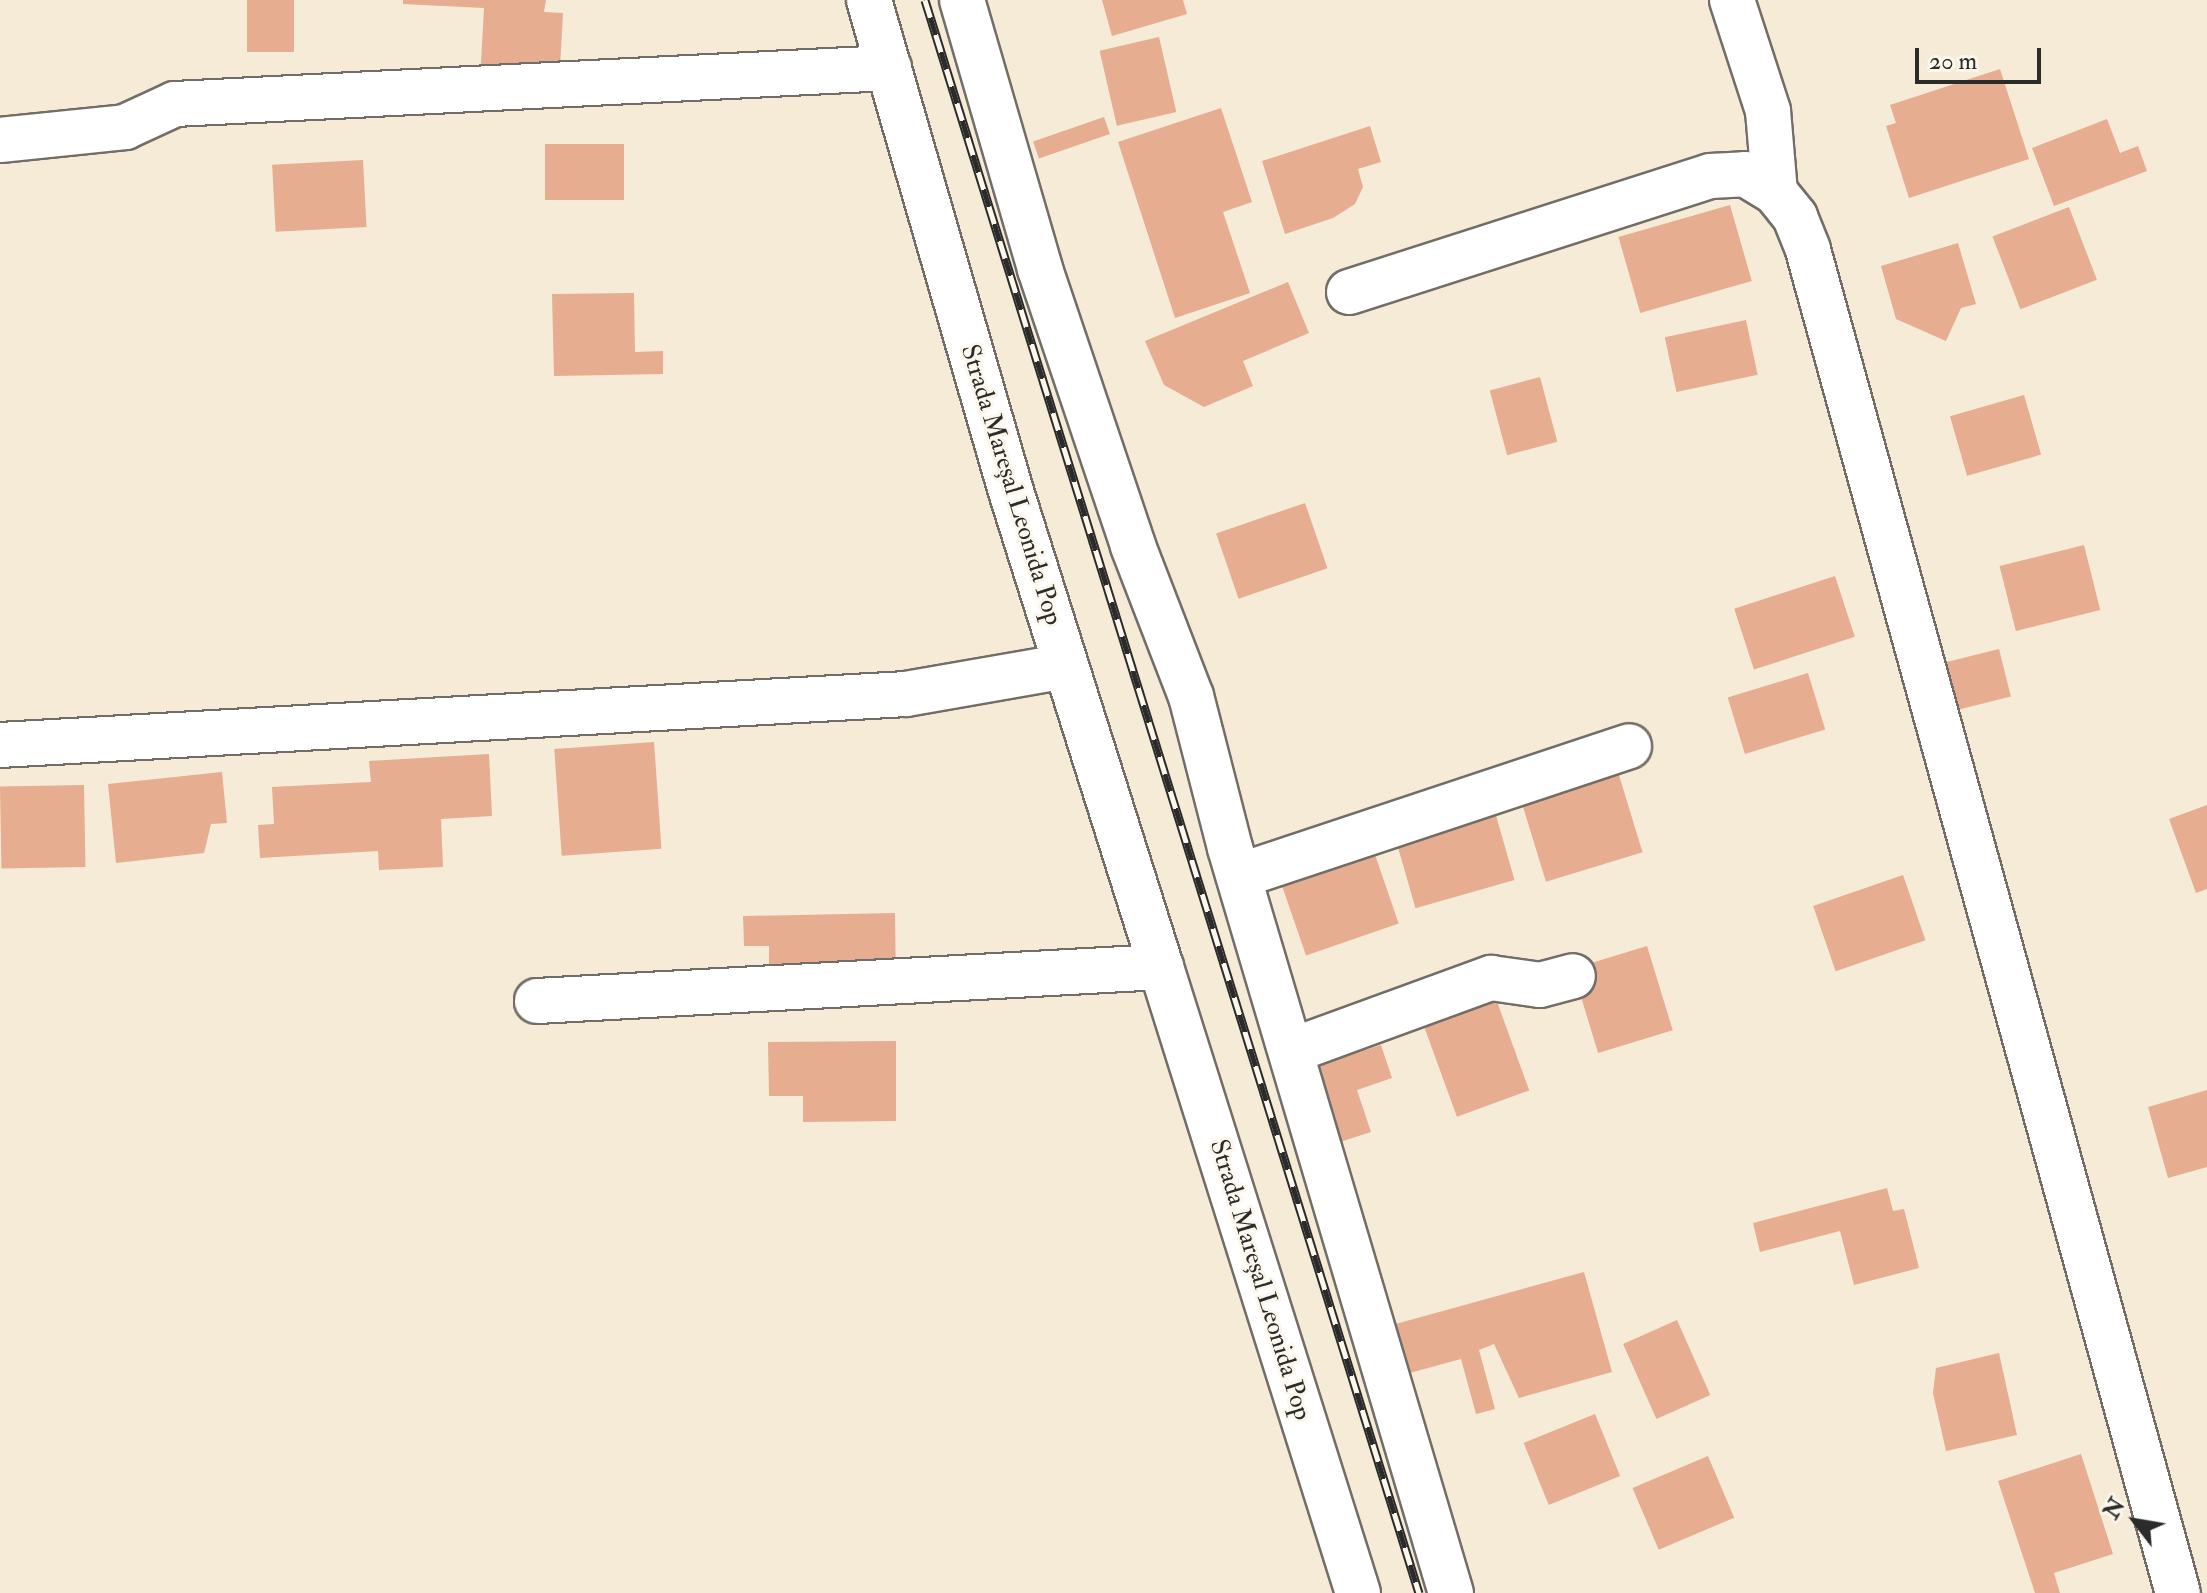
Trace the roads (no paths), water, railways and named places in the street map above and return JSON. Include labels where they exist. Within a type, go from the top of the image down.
[{"type":"street","name":"Strada Mareșal Leonida Pop","points":[[869,0],[1066,666],[1358,1593]]},
{"type":"street","points":[[962,0],[1040,269],[1133,546],[1191,696],[1239,876],[1451,1593]]},
{"type":"street","points":[[1732,0],[1768,111],[1775,192]]},
{"type":"street","points":[[0,140],[125,127],[175,104],[889,68]]},
{"type":"street","points":[[1349,292],[1710,176],[1745,174],[1775,192],[1795,217],[1808,250],[2178,1593]]},
{"type":"street","points":[[0,745],[906,694],[1066,666]]},
{"type":"street","points":[[1239,876],[1629,746]]},
{"type":"street","points":[[537,1001],[1161,967]]},
{"type":"street","points":[[1291,1051],[1491,978],[1540,985],[1573,976]]},
{"type":"railway","points":[[925,0],[1419,1593]]}]
